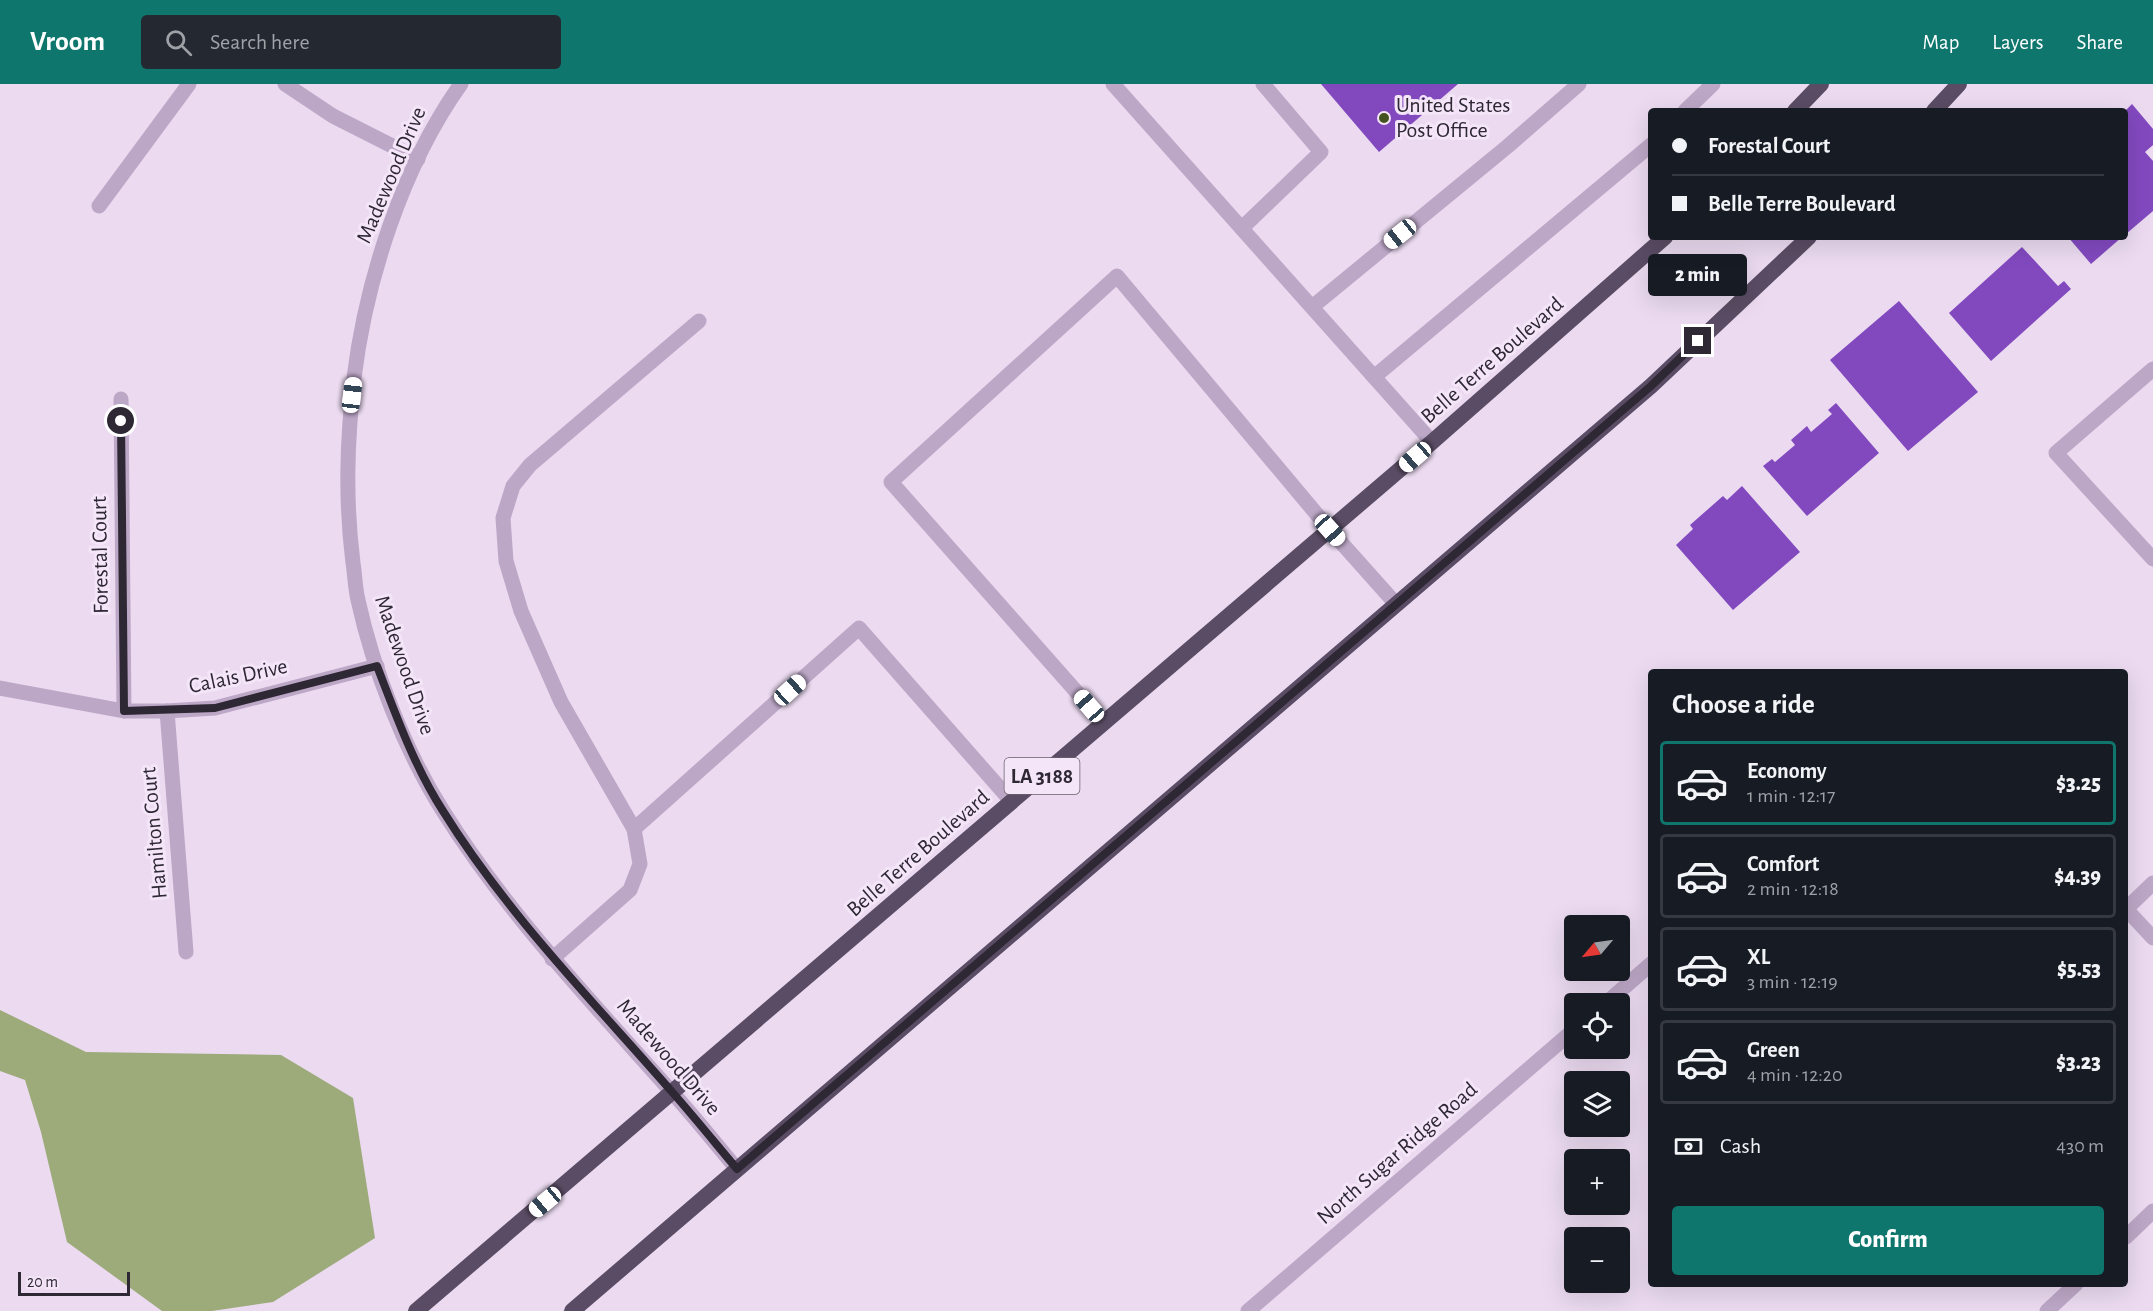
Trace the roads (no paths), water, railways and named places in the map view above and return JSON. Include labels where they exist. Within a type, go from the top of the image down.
[{"type":"highway","points":[[1798,108],[1821,84]]},
{"type":"highway","points":[[1937,108],[1959,84]]},
{"type":"highway","name":"Belle Terre Boulevard","points":[[417,1311],[1330,530],[1662,240]]},
{"type":"highway","points":[[572,1311],[1651,386],[1806,240]]},
{"type":"street","points":[[99,206],[189,84]]},
{"type":"street","points":[[285,84],[333,116],[418,159]]},
{"type":"street","name":"Madewood Drive","points":[[461,84],[445,105],[418,159],[390,224],[369,294],[357,356],[348,434],[347,516],[358,598],[377,666],[408,746],[441,809],[484,873],[552,959],[673,1093],[737,1169]]},
{"type":"street","points":[[1113,84],[1432,442]]},
{"type":"street","points":[[1242,228],[1321,152],[1263,84]]},
{"type":"street","points":[[1312,308],[1508,146],[1578,84]]},
{"type":"street","points":[[1688,108],[1713,84]]},
{"type":"street","points":[[1374,377],[1648,147]]},
{"type":"street","points":[[1104,723],[891,482],[1117,276],[1330,530],[1396,604]]},
{"type":"street","points":[[552,959],[630,890],[640,864],[634,829],[561,702],[521,611],[506,561],[503,518],[513,486],[530,465],[699,321]]},
{"type":"street","points":[[2153,369],[2056,453],[2153,559]]},
{"type":"street","name":"Forestal Court","points":[[121,399],[124,711]]},
{"type":"street","points":[[634,829],[859,628],[1012,802]]},
{"type":"street","name":"Calais Drive","points":[[0,688],[124,711],[167,711],[215,708],[377,666]]},
{"type":"street","name":"Hamilton Court","points":[[167,711],[186,952]]},
{"type":"street","points":[[2128,907],[2153,883]]},
{"type":"street","points":[[2128,911],[2153,938]]},
{"type":"street","points":[[1618,993],[1648,966]]},
{"type":"street","name":"North Sugar Ridge Road","points":[[1248,1311],[1564,1038]]},
{"type":"street","points":[[2128,1235],[2153,1211]]},
{"type":"street","points":[[2048,1311],[2073,1287]]},
{"type":"place","name":"United States Post Office","points":[[1384,118]]}]
